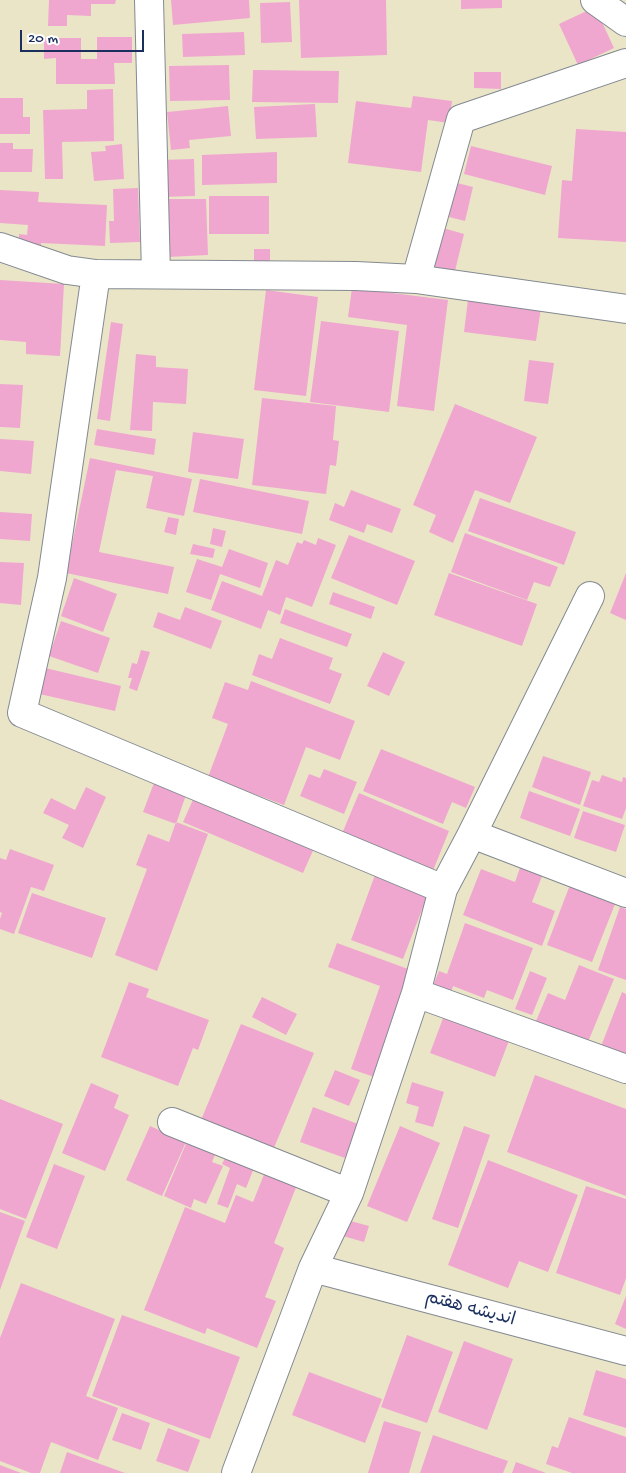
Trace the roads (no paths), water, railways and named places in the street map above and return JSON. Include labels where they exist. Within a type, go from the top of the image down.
[{"type":"street","points":[[149,0],[156,274]]},
{"type":"street","points":[[595,0],[626,22]]},
{"type":"street","points":[[416,279],[462,119],[626,63]]},
{"type":"street","points":[[0,247],[67,270],[96,274],[356,276],[416,279],[626,309]]},
{"type":"street","points":[[96,274],[52,578],[22,713],[443,889]]},
{"type":"street","points":[[236,1473],[313,1268],[349,1193],[416,993],[443,889],[590,596]]},
{"type":"street","points":[[472,834],[626,893]]},
{"type":"street","points":[[416,993],[626,1069]]},
{"type":"street","points":[[172,1122],[349,1193]]},
{"type":"street","name":"اندیشه هفتم","points":[[313,1268],[626,1351]]}]
